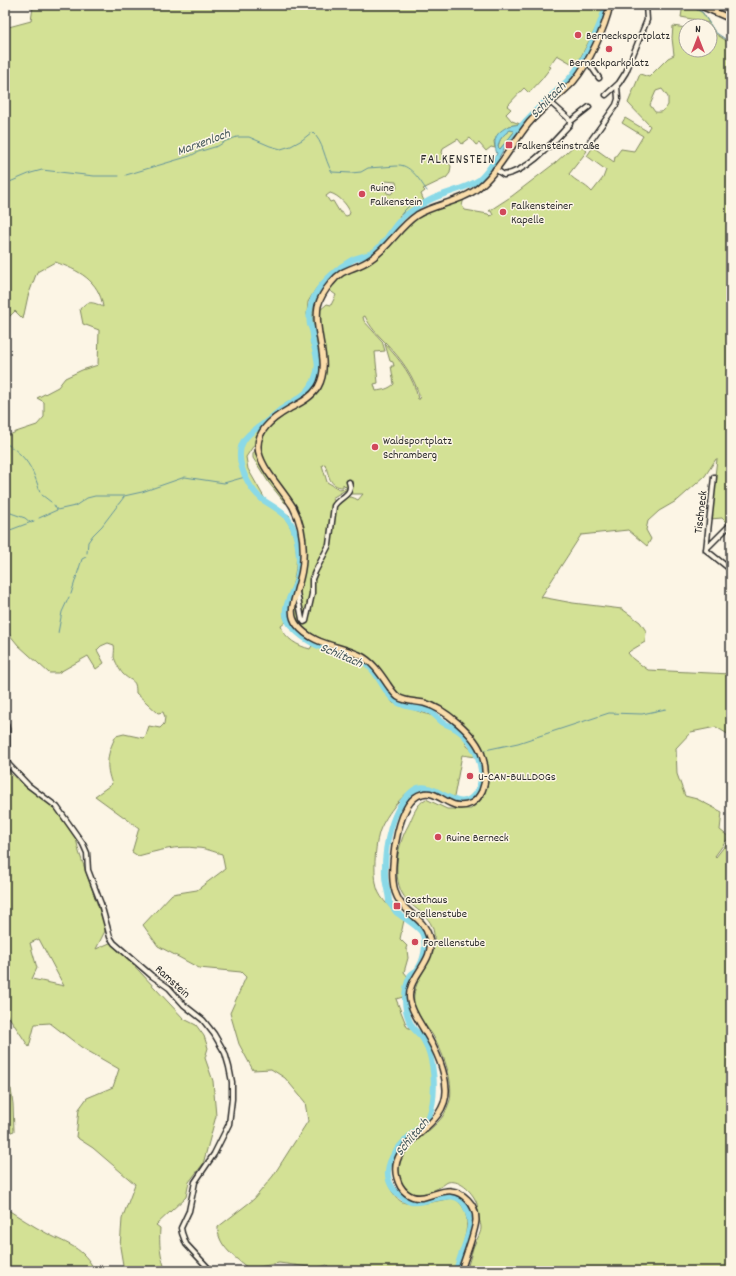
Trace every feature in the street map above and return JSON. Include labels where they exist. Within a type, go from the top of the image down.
[{"type":"main road","points":[[461,1271],[476,1219],[472,1205],[461,1194],[451,1191],[439,1192],[425,1197],[412,1196],[402,1190],[396,1178],[397,1161],[401,1153],[414,1138],[436,1118],[443,1106],[446,1089],[439,1058],[415,1014],[409,998],[411,984],[425,963],[431,940],[422,924],[400,904],[393,884],[393,866],[395,840],[401,821],[413,799],[420,794],[427,793],[454,805],[464,805],[473,802],[480,795],[485,782],[486,771],[483,758],[481,751],[464,729],[440,710],[426,703],[398,697],[367,659],[350,651],[325,644],[302,631],[292,619],[293,604],[302,568],[303,547],[297,514],[286,495],[261,462],[257,447],[258,440],[266,427],[275,418],[312,396],[320,382],[323,372],[323,362],[317,323],[317,311],[322,296],[331,282],[340,272],[371,260],[406,223],[419,214],[435,206],[467,195],[481,186],[530,122],[574,81],[587,60],[604,26],[610,5]]},
{"type":"main road","points":[[699,5],[731,19]]},
{"type":"street","points":[[606,96],[617,86],[626,72],[647,20],[646,5]]},
{"type":"street","points":[[587,60],[599,78]]},
{"type":"street","points":[[590,143],[616,105],[618,99],[617,86]]},
{"type":"street","points":[[550,102],[570,122]]},
{"type":"street","points":[[495,169],[504,175],[517,171],[542,152],[570,124],[570,122],[589,107]]},
{"type":"street","name":"Tischneck","points":[[706,550],[714,477]]},
{"type":"street","points":[[297,592],[302,621],[306,621],[312,594],[312,579],[329,545],[334,506],[348,494],[350,487],[348,482]]},
{"type":"street","name":"Tischneck","points":[[706,550],[731,524]]},
{"type":"street","name":"Tischneck","points":[[706,550],[731,570]]},
{"type":"street","name":"Ramstein","points":[[5,720],[7,729],[7,761],[9,765],[28,785],[57,807],[83,844],[87,853],[88,870],[101,904],[110,937],[114,943],[152,976],[169,988],[184,1004],[203,1020],[214,1034],[225,1053],[232,1082],[232,1099],[229,1124],[214,1154],[195,1182],[189,1211],[181,1228],[186,1244],[211,1271]]},
{"type":"green space","points":[[31,5],[604,5],[601,18],[576,66],[557,55],[549,66],[551,67],[529,93],[524,88],[507,106],[511,109],[506,114],[512,121],[520,124],[508,126],[494,141],[495,148],[491,147],[486,151],[479,143],[476,145],[470,138],[462,144],[458,139],[443,148],[442,153],[451,166],[450,173],[446,178],[423,189],[425,191],[421,194],[424,201],[406,214],[405,212],[399,216],[400,218],[379,245],[371,252],[348,260],[323,280],[315,290],[308,302],[307,314],[312,336],[311,344],[314,350],[316,372],[307,389],[295,399],[285,404],[261,425],[263,428],[246,457],[248,469],[265,499],[290,516],[287,521],[296,546],[296,564],[291,590],[284,610],[284,618],[286,622],[281,626],[286,635],[292,641],[305,648],[310,649],[313,644],[333,654],[345,656],[362,662],[375,674],[393,703],[433,716],[465,737],[467,746],[475,752],[476,757],[462,755],[454,797],[429,786],[420,786],[414,788],[402,797],[387,817],[380,830],[375,862],[377,887],[381,897],[393,911],[404,920],[400,939],[407,946],[406,950],[408,958],[404,972],[408,977],[403,997],[396,999],[407,1027],[418,1035],[425,1047],[430,1062],[432,1077],[430,1109],[422,1123],[402,1141],[391,1155],[387,1168],[388,1181],[390,1188],[395,1195],[399,1200],[404,1202],[412,1204],[454,1198],[461,1205],[466,1213],[466,1232],[454,1271],[332,1271],[327,1265],[317,1268],[279,1263],[249,1269],[233,1256],[224,1246],[218,1227],[254,1199],[273,1176],[308,1121],[305,1102],[285,1078],[271,1069],[253,1070],[239,1044],[230,1013],[246,977],[241,972],[199,968],[158,946],[143,925],[172,894],[197,890],[225,869],[222,854],[203,849],[182,847],[138,856],[132,852],[139,828],[95,796],[112,784],[108,771],[108,760],[116,736],[124,734],[143,738],[146,735],[149,726],[160,728],[164,724],[165,717],[163,712],[158,713],[136,693],[136,688],[133,681],[120,671],[114,657],[114,645],[108,643],[101,646],[97,650],[104,663],[96,669],[88,656],[58,673],[49,673],[18,645],[5,629],[5,437],[37,425],[44,417],[44,402],[37,398],[58,387],[65,378],[82,370],[98,365],[99,330],[83,324],[80,309],[88,303],[97,304],[103,307],[97,290],[86,277],[55,262],[37,272],[28,296],[23,319],[15,311],[5,321],[5,28],[31,21],[33,7]],"holes":[[[385,181],[396,182],[397,188],[391,194],[387,193]],[[330,193],[344,203],[349,209],[349,215],[346,216],[339,211],[333,201],[330,202],[326,196]]]},
{"type":"green space","points":[[683,5],[690,6],[703,13],[706,18],[681,17]]},
{"type":"green space","points":[[673,26],[678,27],[678,58],[718,58],[718,35],[731,44],[731,522],[729,525],[722,518],[710,519],[716,459],[705,476],[678,500],[659,511],[648,521],[646,530],[651,539],[647,546],[628,530],[581,535],[541,597],[573,603],[622,609],[640,622],[646,631],[645,642],[628,653],[633,659],[648,670],[731,674],[731,736],[716,727],[691,732],[676,748],[677,774],[685,796],[697,799],[722,812],[720,830],[729,837],[715,856],[716,857],[731,838],[731,1271],[466,1271],[481,1228],[477,1204],[473,1196],[462,1185],[453,1182],[448,1182],[441,1187],[426,1193],[412,1193],[403,1185],[399,1179],[397,1171],[398,1164],[402,1156],[443,1116],[450,1100],[451,1092],[449,1075],[440,1048],[432,1034],[418,1016],[414,1003],[414,995],[418,981],[430,959],[434,944],[434,934],[432,926],[428,920],[407,900],[402,893],[397,877],[397,868],[401,841],[417,807],[426,799],[447,809],[471,809],[484,797],[488,772],[482,748],[478,742],[442,709],[429,702],[410,699],[398,694],[376,665],[365,655],[335,645],[314,635],[296,622],[293,611],[304,572],[305,543],[298,513],[294,504],[262,458],[260,443],[267,430],[272,425],[317,391],[323,383],[325,368],[319,311],[327,304],[331,305],[336,295],[329,290],[335,281],[346,272],[373,261],[396,236],[418,216],[464,198],[462,206],[465,210],[488,214],[490,216],[493,215],[491,211],[489,211],[512,196],[555,163],[577,143],[587,151],[569,174],[592,192],[603,178],[606,170],[587,156],[593,147],[614,162],[615,157],[621,149],[634,151],[643,136],[622,123],[625,118],[647,131],[650,126],[628,103],[640,74],[649,77],[668,58],[674,55],[672,38]],"holes":[[[662,89],[668,97],[668,105],[661,112],[655,112],[650,105],[656,91]],[[365,316],[374,331],[392,349],[402,362],[415,383],[420,399],[418,399],[413,383],[406,369],[385,344],[390,361],[393,362],[394,366],[391,366],[394,384],[383,390],[376,391],[374,384],[378,383],[375,352],[385,351],[382,341],[364,321],[363,317]],[[325,464],[332,483],[343,487],[343,484],[347,488],[339,489],[327,482],[322,465]],[[347,488],[350,491],[350,494],[363,494],[358,500],[349,497],[337,504],[332,498]]]},
{"type":"green space","points":[[510,130],[515,131],[500,149],[498,148],[499,142]]},
{"type":"green space","points":[[327,282],[328,283],[319,298],[320,356],[312,317],[318,294]]},
{"type":"green space","points":[[255,450],[264,471],[287,501],[286,503],[269,483],[253,458]]},
{"type":"green space","points":[[5,765],[11,774],[27,788],[57,807],[73,825],[79,852],[106,929],[96,949],[112,942],[184,1019],[196,1025],[204,1036],[208,1048],[205,1058],[213,1081],[216,1116],[203,1164],[189,1182],[186,1197],[156,1225],[160,1228],[160,1250],[166,1271],[124,1271],[120,1247],[122,1219],[135,1184],[93,1148],[76,1137],[79,1109],[87,1098],[113,1087],[119,1069],[81,1047],[50,1023],[35,1024],[29,1047],[5,1011]],"holes":[[[39,939],[64,986],[32,979],[37,968],[30,943]]]},
{"type":"green space","points":[[5,1085],[11,1089],[14,1131],[5,1134]]},
{"type":"green space","points":[[5,1208],[42,1231],[75,1248],[86,1257],[95,1271],[5,1271]]},
{"type":"water","points":[[520,124],[523,126],[505,147],[495,164],[489,164],[497,154],[495,142],[499,132],[512,125]],"holes":[[[510,130],[515,131],[500,149],[498,147],[502,137]]]},
{"type":"waterway","name":"Schiltach","points":[[517,131],[573,74],[585,56],[600,24],[606,5]]},
{"type":"waterway","points":[[689,5],[702,12],[715,32],[731,43]]},
{"type":"waterway","name":"Marxenloch","points":[[126,175],[190,156],[218,146],[237,137],[249,137],[281,149],[302,140],[312,132],[319,141],[332,172],[351,173],[361,172],[368,168],[397,166]]},
{"type":"waterway","name":"Schiltach","points":[[456,1271],[468,1236],[470,1225],[470,1219],[463,1202],[450,1196],[411,1202],[403,1198],[392,1187],[388,1176],[388,1169],[392,1157],[396,1151],[428,1118],[432,1107],[434,1077],[427,1047],[422,1038],[411,1025],[405,1003],[409,978],[417,970],[423,958],[425,948],[424,939],[422,932],[396,912],[389,902],[385,879],[385,864],[390,829],[394,817],[406,797],[414,790],[422,787],[430,788],[455,800],[463,802],[470,799],[477,791],[480,783],[480,764],[473,747],[461,732],[445,724],[429,711],[405,706],[397,702],[385,690],[372,669],[362,661],[319,647],[303,637],[294,629],[286,616],[286,610],[295,586],[299,565],[295,533],[287,517],[263,500],[253,490],[242,469],[240,454],[244,440],[280,410],[305,393],[309,389],[317,374],[317,358],[309,313],[314,297],[323,283],[347,263],[368,255],[381,246],[401,219],[417,207],[434,198],[479,180],[496,159]]},
{"type":"waterway","name":"Marxenloch","points":[[399,165],[412,171],[427,191]]},
{"type":"waterway","name":"Marxenloch","points":[[5,184],[42,170],[94,176],[119,176]]},
{"type":"waterway","points":[[401,218],[402,213],[415,200]]},
{"type":"waterway","name":"Schiltach","points":[[413,203],[417,208]]},
{"type":"waterway","points":[[5,443],[24,458],[35,476],[40,492]]},
{"type":"waterway","points":[[39,518],[57,510],[75,506],[87,498],[95,496],[124,496],[142,492],[185,477],[224,483],[245,477]]},
{"type":"waterway","points":[[42,495],[51,502]]},
{"type":"waterway","points":[[87,553],[88,542],[124,497]]},
{"type":"waterway","points":[[54,505],[57,510]]},
{"type":"waterway","points":[[5,511],[25,518],[31,523]]},
{"type":"waterway","points":[[5,532],[34,521]]},
{"type":"waterway","points":[[71,594],[82,559],[86,557]]},
{"type":"waterway","points":[[58,633],[62,612],[69,597]]},
{"type":"waterway","points":[[485,750],[518,743],[609,713],[642,714],[666,709]]},
{"type":"place","name":"Bernecksportplatz","points":[[578,35]]},
{"type":"place","name":"Berneckparkplatz","points":[[609,49]]},
{"type":"place","name":"Falkensteinstraße","points":[[509,145]]},
{"type":"place","name":"Ruine Falkenstein","points":[[362,194]]},
{"type":"place","name":"Falkensteiner Kapelle","points":[[503,212]]},
{"type":"place","name":"Waldsportplatz Schramberg","points":[[375,447]]},
{"type":"place","name":"U-CAN-BULLDOGs","points":[[470,776]]},
{"type":"place","name":"Ruine Berneck","points":[[438,837]]},
{"type":"place","name":"Gasthaus Forellenstube","points":[[397,906]]},
{"type":"place","name":"Forellenstube","points":[[415,942]]},
{"type":"district","name":"FALKENSTEIN","points":[[458,158]]}]
